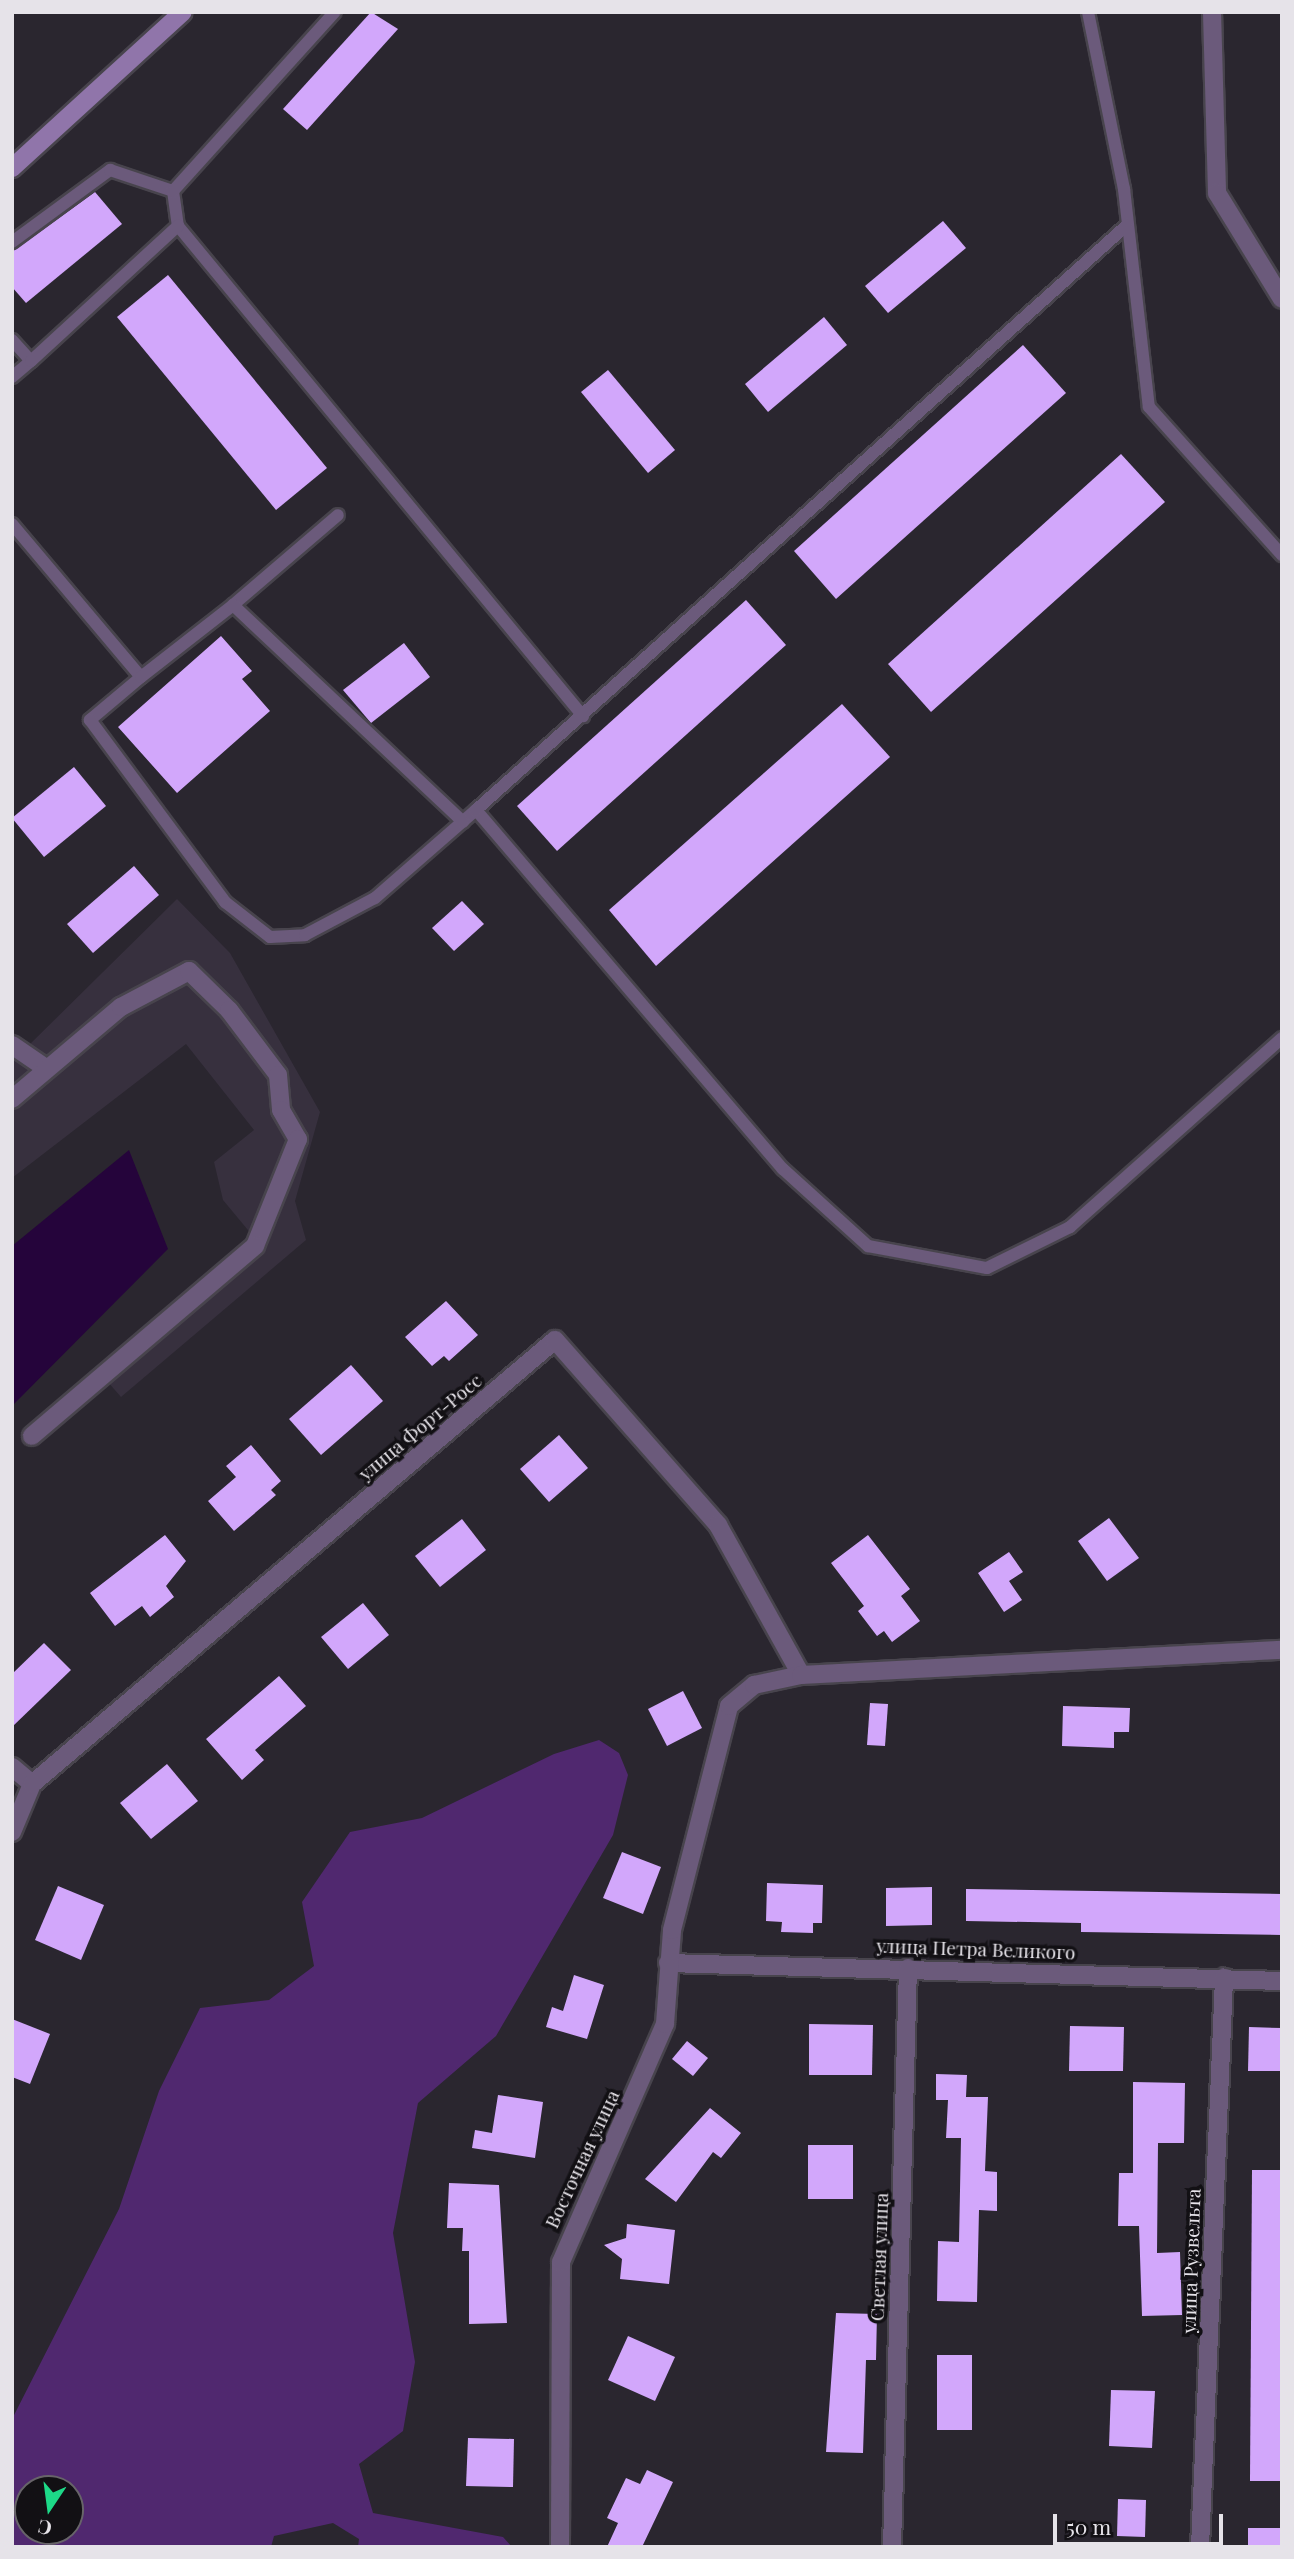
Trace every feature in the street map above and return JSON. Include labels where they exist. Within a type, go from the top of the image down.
[{"type":"main road","points":[[12,168],[183,12]]},
{"type":"street","points":[[1212,12],[1217,192],[1282,299]]},
{"type":"street","points":[[12,1099],[121,1007],[189,971],[229,1010],[278,1075],[281,1110],[298,1139],[255,1246],[32,1436]]},
{"type":"street","points":[[12,1045],[47,1069]]},
{"type":"street","name":"улица Форт-Росс","points":[[12,1832],[32,1784],[555,1340],[718,1525],[801,1675]]},
{"type":"street","name":"Восточная улица","points":[[560,2547],[561,2262],[665,2024],[668,1963],[729,1706],[754,1685],[801,1675],[1282,1650]]},
{"type":"street","points":[[12,1768],[32,1784]]},
{"type":"street","name":"улица Петра Великого","points":[[668,1963],[1282,1980]]},
{"type":"street","name":"Светлая улица","points":[[892,2547],[908,1968]]},
{"type":"street","name":"улица Рузвельта","points":[[1200,2547],[1224,1978]]},
{"type":"lane","points":[[173,191],[335,12]]},
{"type":"lane","points":[[1088,12],[1127,225],[1149,407],[1282,555]]},
{"type":"lane","points":[[12,242],[110,170],[173,191]]},
{"type":"lane","points":[[173,191],[178,226],[583,716]]},
{"type":"lane","points":[[338,515],[233,605],[90,720],[225,902],[270,937],[329,926],[375,898],[583,716],[1127,225]]},
{"type":"lane","points":[[12,377],[178,226]]},
{"type":"lane","points":[[12,340],[31,361]]},
{"type":"lane","points":[[12,524],[141,677]]},
{"type":"lane","points":[[233,605],[463,822]]},
{"type":"lane","points":[[476,810],[783,1169],[868,1246],[987,1268],[1070,1227],[1282,1038]]},
{"type":"shaded area","points":[[177,899],[230,953],[320,1112],[295,1201],[306,1240],[121,1397],[100,1373],[257,1241],[223,1200],[214,1162],[254,1130],[186,1044],[12,1178],[12,1031],[28,1046]]},
{"type":"shaded area","points":[[129,1150],[168,1249],[12,1406],[12,1246]]},
{"type":"shaded area","points":[[599,1740],[619,1753],[628,1775],[613,1835],[496,2036],[418,2103],[393,2233],[415,2362],[403,2431],[359,2464],[373,2513],[503,2537],[512,2547],[358,2547],[359,2539],[333,2523],[274,2536],[271,2547],[12,2547],[12,2419],[119,2209],[159,2091],[200,2008],[269,2000],[314,1966],[302,1902],[350,1832],[422,1818],[554,1754]]},
{"type":"building","points":[[371,12],[398,29],[307,130],[283,109]]},
{"type":"building","points":[[95,192],[122,224],[26,303],[12,287],[12,252]]},
{"type":"building","points":[[943,221],[966,248],[888,313],[865,286]]},
{"type":"building","points":[[168,275],[327,468],[276,510],[117,317]]},
{"type":"building","points":[[824,317],[847,345],[768,412],[745,384]]},
{"type":"building","points":[[1023,345],[1066,393],[836,599],[794,551]]},
{"type":"building","points":[[608,370],[675,450],[648,473],[581,392]]},
{"type":"building","points":[[1121,454],[1165,502],[931,712],[888,664]]},
{"type":"building","points":[[746,600],[786,645],[557,851],[517,806]]},
{"type":"building","points":[[221,636],[252,671],[242,679],[270,711],[177,793],[118,727]]},
{"type":"building","points":[[404,643],[430,677],[371,723],[343,690]]},
{"type":"building","points":[[842,704],[890,757],[656,966],[609,910]]},
{"type":"building","points":[[74,767],[106,806],[44,857],[12,818]]},
{"type":"building","points":[[134,866],[159,895],[93,953],[67,924]]},
{"type":"building","points":[[462,901],[484,924],[454,951],[432,928]]},
{"type":"building","points":[[446,1301],[478,1335],[449,1361],[444,1356],[432,1366],[405,1337]]},
{"type":"building","points":[[351,1365],[383,1401],[321,1455],[289,1419]]},
{"type":"building","points":[[559,1435],[588,1468],[549,1502],[520,1469]]},
{"type":"building","points":[[251,1445],[281,1481],[271,1490],[276,1495],[234,1531],[208,1501],[236,1477],[226,1466]]},
{"type":"building","points":[[1109,1518],[1139,1558],[1107,1581],[1078,1541]]},
{"type":"building","points":[[462,1519],[486,1550],[440,1587],[415,1556]]},
{"type":"building","points":[[165,1535],[186,1561],[166,1586],[174,1597],[150,1617],[142,1606],[115,1626],[90,1593]]},
{"type":"building","points":[[868,1535],[910,1589],[901,1596],[920,1621],[892,1642],[884,1631],[877,1636],[858,1611],[864,1606],[831,1563]]},
{"type":"building","points":[[1009,1552],[1023,1572],[1009,1581],[1022,1600],[1004,1612],[978,1573]]},
{"type":"building","points":[[363,1603],[389,1635],[348,1669],[321,1637]]},
{"type":"building","points":[[44,1643],[71,1670],[12,1727],[12,1674]]},
{"type":"building","points":[[279,1676],[306,1706],[255,1750],[264,1760],[242,1780],[206,1739]]},
{"type":"building","points":[[683,1691],[702,1728],[667,1746],[648,1709]]},
{"type":"building","points":[[870,1703],[888,1704],[885,1746],[867,1745]]},
{"type":"building","points":[[1063,1706],[1130,1708],[1129,1732],[1114,1732],[1114,1748],[1062,1746]]},
{"type":"building","points":[[167,1764],[198,1801],[151,1839],[120,1803]]},
{"type":"building","points":[[622,1852],[661,1867],[643,1914],[603,1898]]},
{"type":"building","points":[[767,1883],[823,1885],[822,1923],[813,1923],[813,1933],[781,1932],[782,1922],[766,1921]]},
{"type":"building","points":[[58,1886],[104,1905],[81,1960],[35,1940]]},
{"type":"building","points":[[932,1887],[932,1925],[886,1926],[886,1888]]},
{"type":"building","points":[[966,1889],[1282,1894],[1282,1935],[1081,1932],[1081,1923],[966,1921]]},
{"type":"building","points":[[574,1975],[604,1985],[587,2039],[546,2027],[552,2007],[563,2011]]},
{"type":"building","points":[[12,2019],[50,2034],[30,2084],[12,2077]]},
{"type":"building","points":[[809,2024],[873,2025],[872,2075],[809,2075]]},
{"type":"building","points":[[1070,2026],[1124,2027],[1123,2071],[1069,2071]]},
{"type":"building","points":[[1249,2027],[1282,2028],[1282,2071],[1248,2071]]},
{"type":"building","points":[[687,2041],[708,2058],[693,2076],[672,2059]]},
{"type":"building","points":[[936,2074],[967,2075],[966,2097],[988,2097],[985,2171],[997,2172],[997,2211],[979,2210],[977,2302],[937,2301],[938,2241],[959,2242],[961,2138],[946,2138],[948,2100],[936,2100]]},
{"type":"building","points":[[1133,2082],[1185,2083],[1184,2143],[1158,2143],[1157,2253],[1180,2252],[1182,2315],[1142,2316],[1139,2226],[1118,2226],[1119,2173],[1133,2173]]},
{"type":"building","points":[[498,2095],[543,2102],[535,2158],[472,2148],[475,2130],[492,2133]]},
{"type":"building","points":[[710,2108],[741,2133],[721,2158],[713,2152],[676,2202],[645,2179]]},
{"type":"building","points":[[808,2145],[853,2145],[853,2199],[808,2199]]},
{"type":"building","points":[[1252,2170],[1282,2170],[1282,2481],[1250,2481]]},
{"type":"building","points":[[449,2183],[499,2185],[507,2323],[469,2324],[469,2251],[462,2251],[463,2228],[447,2228]]},
{"type":"building","points":[[627,2224],[675,2230],[669,2284],[620,2279],[622,2259],[604,2245],[626,2238]]},
{"type":"building","points":[[836,2313],[877,2314],[876,2360],[866,2360],[863,2453],[826,2452]]},
{"type":"building","points":[[628,2336],[675,2357],[655,2401],[608,2380]]},
{"type":"building","points":[[937,2355],[972,2355],[972,2430],[937,2430]]},
{"type":"building","points":[[1111,2390],[1155,2391],[1152,2448],[1109,2446]]},
{"type":"building","points":[[468,2438],[514,2439],[513,2487],[466,2486]]},
{"type":"building","points":[[647,2470],[673,2482],[642,2547],[607,2547],[618,2523],[607,2518],[626,2478],[640,2484]]},
{"type":"building","points":[[1118,2499],[1146,2500],[1145,2537],[1117,2536]]},
{"type":"building","points":[[1248,2528],[1282,2528],[1282,2547],[1248,2547]]}]
